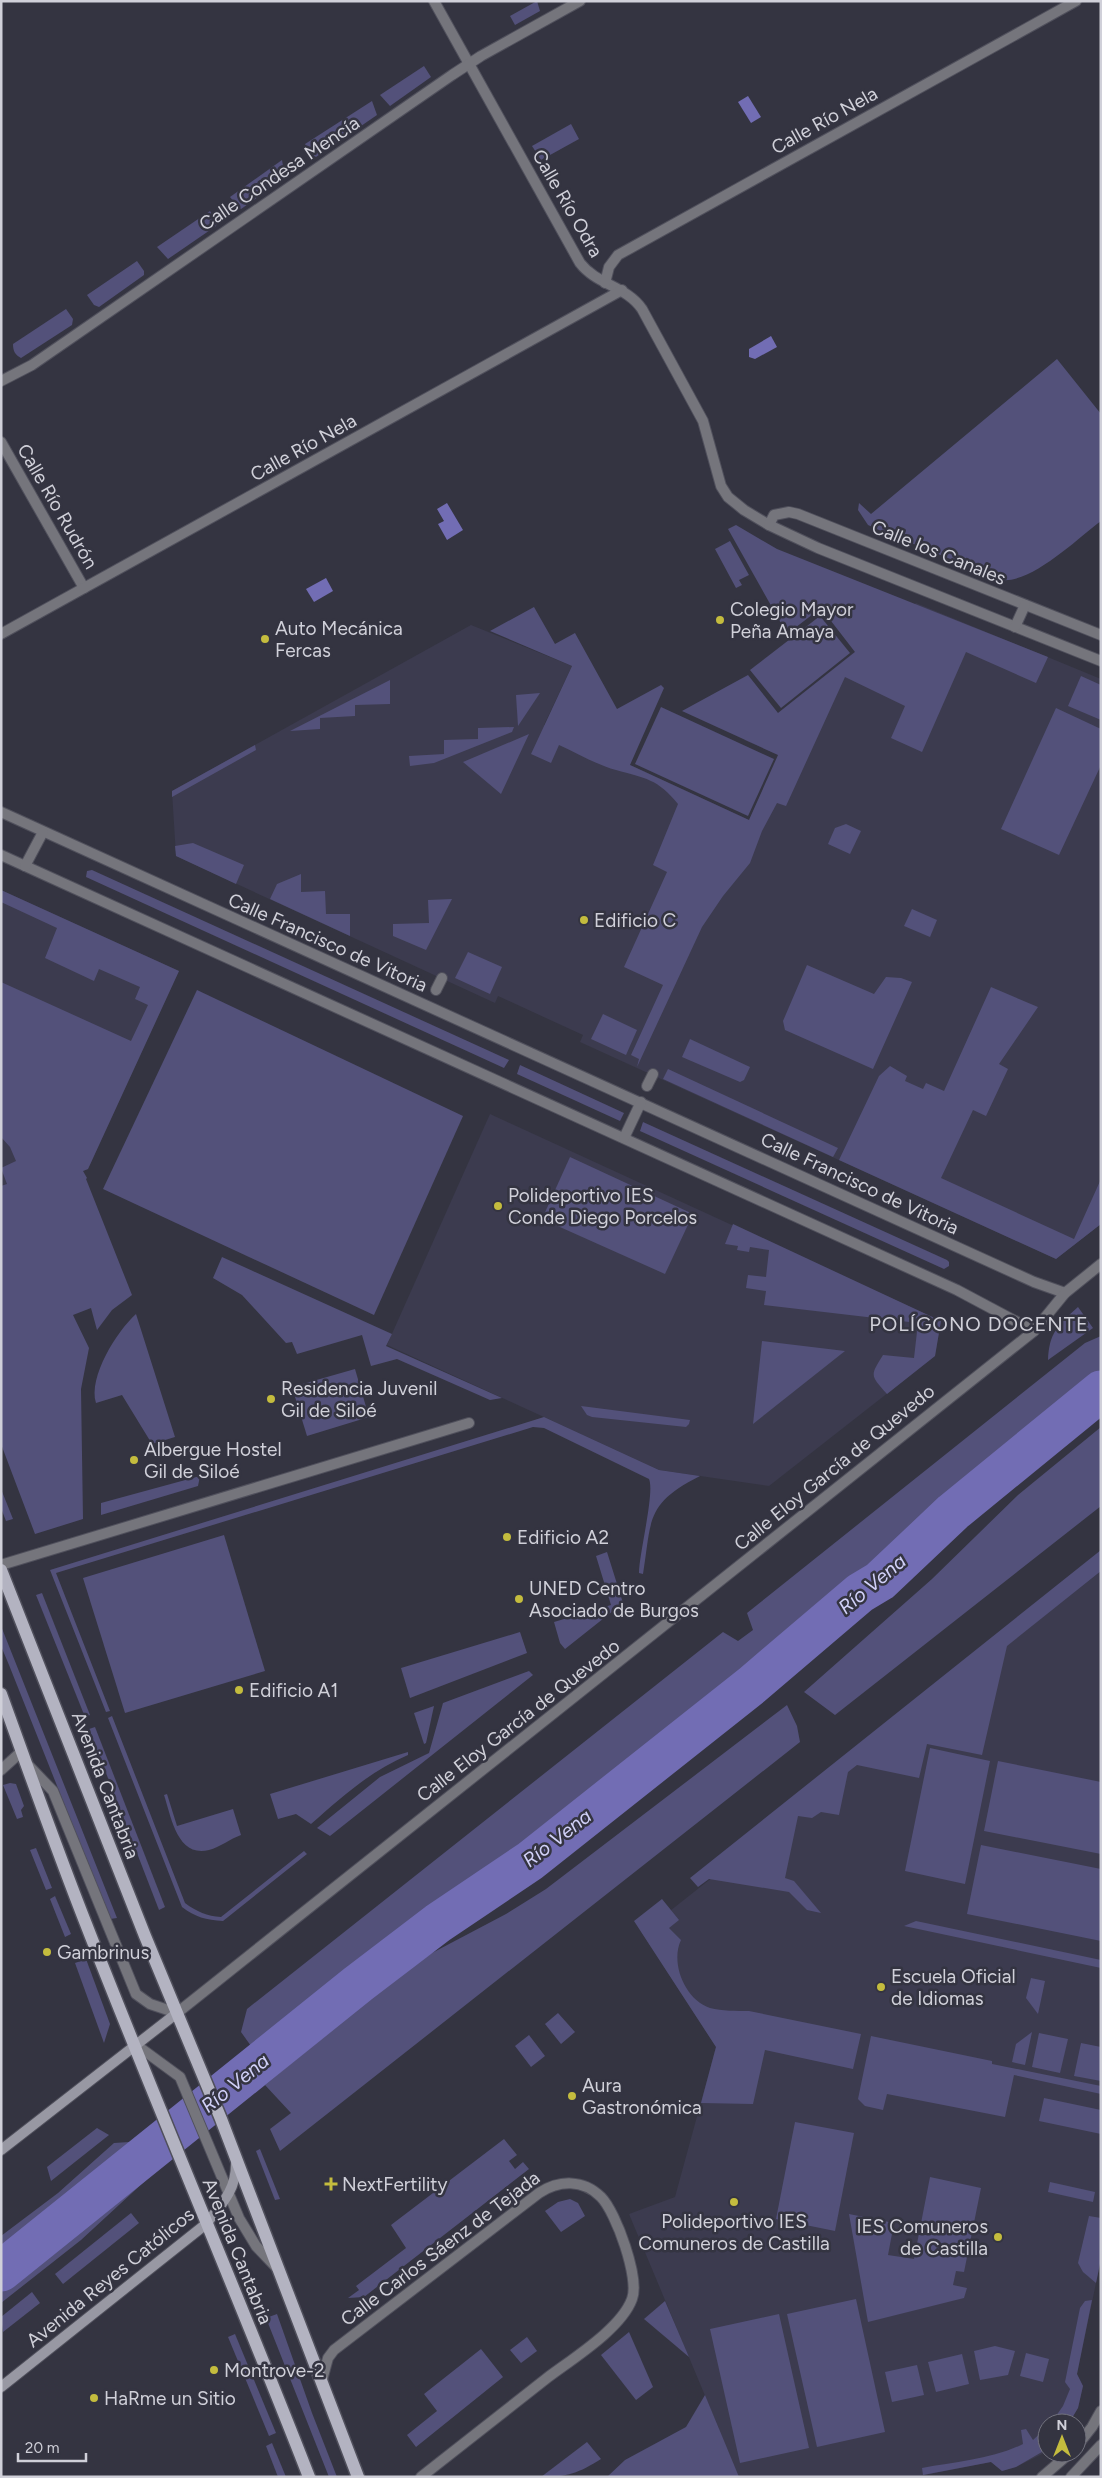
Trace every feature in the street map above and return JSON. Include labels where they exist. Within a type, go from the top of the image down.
[{"type":"main road","name":"Avenida Cantabria","points":[[1,1570],[145,1936],[221,2119],[358,2477]]},
{"type":"main road","name":"Avenida Cantabria","points":[[1,1694],[28,1765],[36,1794],[162,2114],[309,2475]]},
{"type":"street","name":"Calle Río Odra","points":[[434,1],[580,263],[592,276],[632,296],[642,309],[705,428],[720,486],[728,497],[744,510],[769,525]]},
{"type":"street","name":"Calle Condesa Mencía","points":[[1,381],[32,365],[469,64],[580,1]]},
{"type":"street","name":"Calle Río Nela","points":[[604,283],[612,260],[623,252],[1076,1]]},
{"type":"street","name":"Calle Río Nela","points":[[1,634],[622,290]]},
{"type":"street","name":"Calle Río Rudrón","points":[[1,442],[84,588]]},
{"type":"street","name":"Calle los Canales","points":[[769,525],[774,515],[789,512],[1101,635]]},
{"type":"street","points":[[769,525],[818,548],[1101,662]]},
{"type":"street","points":[[1015,627],[1025,605]]},
{"type":"street","name":"Calle Francisco de Vitoria","points":[[1,812],[1034,1282],[1066,1293]]},
{"type":"street","points":[[25,866],[44,832]]},
{"type":"street","points":[[1,855],[957,1290],[1034,1331]]},
{"type":"street","points":[[436,990],[442,978]]},
{"type":"street","points":[[647,1086],[653,1074]]},
{"type":"street","points":[[624,1138],[641,1102]]},
{"type":"street","name":"Calle Eloy García de Quevedo","points":[[135,2044],[177,2013],[1034,1331],[1066,1293],[1101,1264]]},
{"type":"street","points":[[1,1565],[469,1423]]},
{"type":"street","points":[[1,1770],[22,1751]]},
{"type":"street","name":"Avenida Cantabria","points":[[28,1765],[53,1791],[136,1994],[150,2004],[177,2013]]},
{"type":"street","points":[[1,2150],[135,2044]]},
{"type":"street","name":"Avenida Cantabria","points":[[135,2044],[180,2077],[239,2218],[256,2246],[281,2272]]},
{"type":"street","name":"Avenida Reyes Católicos","points":[[1,2387],[206,2224],[230,2194],[236,2176],[236,2158]]},
{"type":"street","name":"Calle Carlos Sáenz de Tejada","points":[[322,2380],[328,2358],[334,2350],[538,2193],[552,2185],[567,2183],[589,2188],[601,2197],[609,2208],[634,2272],[634,2292],[626,2312],[597,2339],[421,2477]]},
{"type":"street","points":[[1087,2431],[1101,2411]]},
{"type":"street","points":[[1070,2477],[1101,2445]]},
{"type":"street","points":[[1042,2477],[1058,2463]]},
{"type":"shaded area","points":[[537,1],[540,11],[515,25],[510,16]]},
{"type":"shaded area","points":[[424,66],[431,77],[390,106],[380,95]]},
{"type":"shaded area","points":[[748,96],[761,117],[751,123],[738,102]]},
{"type":"shaded area","points":[[372,101],[377,115],[316,157],[312,155],[305,144]]},
{"type":"shaded area","points":[[571,124],[579,139],[541,160],[532,146]]},
{"type":"shaded area","points":[[282,160],[285,178],[241,209],[239,208],[230,197]]},
{"type":"shaded area","points":[[210,211],[217,222],[216,226],[168,259],[157,247]]},
{"type":"shaded area","points":[[137,261],[144,271],[144,275],[99,307],[94,305],[87,295]]},
{"type":"shaded area","points":[[66,309],[73,319],[72,325],[21,358],[16,354],[13,344]]},
{"type":"shaded area","points":[[771,336],[777,347],[755,359],[749,357],[749,349]]},
{"type":"shaded area","points":[[1057,359],[1101,414],[1101,521],[1054,558],[1027,575],[1002,580],[868,525],[858,510],[859,503],[871,514]]},
{"type":"shaded area","points":[[447,503],[463,530],[447,540],[438,524],[444,521],[437,509]]},
{"type":"shaded area","points":[[736,525],[777,549],[1048,657],[1036,683],[966,652],[922,752],[891,738],[905,706],[845,677],[786,806],[777,803],[762,831],[750,863],[723,896],[702,927],[637,1067],[639,1059],[631,1055],[663,985],[624,967],[667,872],[653,865],[678,804],[657,784],[602,765],[559,745],[551,763],[531,754],[572,666],[490,631],[534,607],[555,644],[575,633],[617,709],[661,685],[664,688],[630,765],[749,820],[778,755],[682,711],[748,675],[778,713],[855,652],[821,608],[787,634],[728,529]]},
{"type":"shaded area","points":[[730,541],[749,575],[739,580],[742,585],[736,588],[715,549]]},
{"type":"shaded area","points":[[326,578],[333,591],[314,602],[306,589]]},
{"type":"shaded area","points":[[916,603],[1101,679],[1101,1224],[1056,1259],[580,1042],[583,1035],[498,996],[495,1003],[176,856],[172,791],[471,625],[572,666],[544,725],[749,820],[779,755],[744,740]]},
{"type":"shaded area","points":[[820,616],[850,653],[781,708],[750,670]]},
{"type":"shaded area","points":[[1081,676],[1101,685],[1101,720],[1068,706]]},
{"type":"shaded area","points":[[390,680],[390,704],[355,705],[355,716],[320,718],[320,729],[290,731]]},
{"type":"shaded area","points":[[540,693],[518,726],[516,695]]},
{"type":"shaded area","points":[[661,707],[774,759],[748,816],[635,764]]},
{"type":"shaded area","points":[[1056,708],[1101,729],[1101,765],[1059,855],[1001,829]]},
{"type":"shaded area","points":[[514,727],[512,732],[434,763],[410,766],[409,756],[444,754],[444,740],[478,739],[478,728]]},
{"type":"shaded area","points":[[529,734],[501,794],[463,762]]},
{"type":"shaded area","points":[[255,745],[256,750],[172,797],[172,791]]},
{"type":"shaded area","points":[[846,824],[861,831],[850,854],[828,844],[835,828]]},
{"type":"shaded area","points":[[193,843],[244,865],[236,884],[176,856],[175,846]]},
{"type":"shaded area","points":[[92,870],[509,1060],[504,1068],[86,877],[87,871]]},
{"type":"shaded area","points":[[301,874],[301,892],[325,891],[326,914],[350,914],[350,936],[270,899],[277,884]]},
{"type":"shaded area","points":[[1,890],[179,971],[88,1169],[1,1204]]},
{"type":"shaded area","points":[[1,890],[179,971],[88,1169],[83,1171],[132,1295],[112,1310],[97,1330],[91,1308],[73,1315],[89,1348],[81,1389],[83,1519],[35,1534],[1,1444],[1,1186],[7,1184],[1,1168],[16,1161],[10,1147],[1,1137],[1,982],[131,1041],[148,1005],[135,999],[140,987],[99,969],[94,981],[45,958],[57,928],[1,902]]},
{"type":"shaded area","points":[[452,899],[426,950],[393,936],[393,924],[429,923],[428,900]]},
{"type":"shaded area","points":[[912,909],[937,920],[930,937],[904,926]]},
{"type":"shaded area","points":[[468,952],[502,967],[490,994],[455,978]]},
{"type":"shaded area","points":[[807,965],[874,994],[886,977],[901,978],[912,982],[873,1069],[785,1030],[783,1021]]},
{"type":"shaded area","points":[[991,987],[1038,1007],[999,1064],[1008,1069],[986,1116],[973,1110],[941,1178],[1074,1239],[1101,1179],[1101,1224],[1056,1259],[839,1160],[879,1076],[890,1066],[907,1076],[905,1081],[923,1089],[926,1083],[944,1091]]},
{"type":"shaded area","points":[[197,990],[463,1116],[374,1315],[103,1189]]},
{"type":"shaded area","points":[[603,1014],[637,1030],[626,1055],[591,1039]]},
{"type":"shaded area","points":[[690,1039],[750,1067],[744,1080],[740,1082],[682,1057]]},
{"type":"shaded area","points":[[520,1065],[624,1113],[620,1121],[517,1074]]},
{"type":"shaded area","points":[[668,1069],[838,1148],[833,1157],[663,1079]]},
{"type":"shaded area","points":[[490,1114],[941,1321],[935,1356],[769,1486],[659,1470],[387,1345]]},
{"type":"shaded area","points":[[643,1122],[947,1260],[949,1266],[944,1269],[640,1131]]},
{"type":"shaded area","points":[[570,1157],[693,1214],[665,1274],[542,1219]]},
{"type":"shaded area","points":[[733,1224],[941,1321],[935,1356],[887,1394],[875,1379],[874,1372],[876,1367],[883,1355],[914,1358],[918,1323],[764,1305],[766,1291],[746,1288],[748,1275],[766,1277],[769,1250],[750,1247],[749,1252],[737,1250],[738,1246],[725,1244]]},
{"type":"shaded area","points":[[222,1257],[392,1334],[386,1346],[502,1398],[490,1400],[397,1359],[371,1366],[362,1335],[297,1354],[292,1342],[286,1343],[242,1295],[213,1278]]},
{"type":"shaded area","points":[[1078,1307],[1093,1328],[1048,1360],[1050,1343],[1056,1330]]},
{"type":"shaded area","points":[[136,1314],[175,1437],[152,1444],[122,1395],[96,1403],[96,1381],[100,1368],[121,1331]]},
{"type":"shaded area","points":[[1101,1336],[1101,1370],[1067,1398],[1059,1412],[1040,1434],[243,2064],[239,2055],[251,2046],[241,2032],[247,2009],[723,1632],[738,1641],[753,1630],[747,1613],[1085,1343]]},
{"type":"shaded area","points":[[762,1341],[845,1351],[753,1424]]},
{"type":"shaded area","points":[[355,1369],[369,1417],[307,1436],[292,1387]]},
{"type":"shaded area","points":[[581,1406],[690,1420],[686,1427],[592,1417],[587,1415]]},
{"type":"shaded area","points":[[544,1417],[659,1470],[700,1476],[669,1495],[654,1515],[650,1526],[643,1574],[639,1573],[650,1496],[649,1479],[544,1428],[533,1427],[56,1573],[110,1711],[106,1712],[50,1570]]},
{"type":"shaded area","points":[[1101,1427],[1101,1506],[835,1715],[804,1692],[932,1579],[1018,1495]]},
{"type":"shaded area","points":[[200,1476],[198,1486],[101,1515],[101,1503]]},
{"type":"shaded area","points":[[1,1489],[13,1519],[6,1521],[1,1508]]},
{"type":"shaded area","points":[[224,1535],[265,1671],[125,1713],[83,1578]]},
{"type":"shaded area","points":[[1101,1550],[1101,1571],[1007,1646],[982,1755],[927,1744],[919,1778],[857,1765],[848,1772],[839,1815],[821,1812],[812,1818],[798,1816],[785,1878],[794,1881],[821,1913],[807,1910],[789,1892],[709,1879],[698,1887],[690,1878]]},
{"type":"shaded area","points":[[607,1552],[623,1603],[565,1649],[560,1643],[554,1622],[611,1605],[596,1556]]},
{"type":"shaded area","points":[[1101,1571],[1101,2259],[1077,2374],[1083,2386],[1078,2408],[1075,2413],[1037,2413],[1037,2456],[1016,2467],[1002,2471],[991,2462],[915,2477],[645,2477],[719,2429],[629,2214],[675,2197],[716,2047],[642,1933]]},
{"type":"shaded area","points":[[42,1593],[90,1715],[85,1717],[36,1595]]},
{"type":"shaded area","points":[[1,1626],[117,1918],[110,1919],[1,1646]]},
{"type":"shaded area","points":[[520,1632],[527,1653],[410,1698],[401,1668]]},
{"type":"shaded area","points":[[529,1671],[533,1675],[330,1836],[317,1828],[380,1777],[429,1753],[443,1703]]},
{"type":"shaded area","points":[[787,1705],[797,1726],[800,1742],[280,2151],[270,2129],[291,2113],[265,2085],[396,1978],[432,1953],[506,1914],[546,1889]]},
{"type":"shaded area","points":[[434,1706],[426,1743],[424,1744],[414,1713]]},
{"type":"shaded area","points":[[112,1716],[185,1903],[189,1906],[207,1915],[221,1917],[304,1851],[307,1854],[223,1921],[201,1917],[182,1907],[108,1718]]},
{"type":"shaded area","points":[[95,1727],[165,1907],[159,1910],[89,1729]]},
{"type":"shaded area","points":[[930,1748],[990,1761],[965,1884],[905,1871]]},
{"type":"shaded area","points":[[408,1752],[408,1755],[394,1761],[357,1785],[311,1824],[296,1814],[278,1819],[270,1794]]},
{"type":"shaded area","points":[[998,1761],[1101,1782],[1101,1854],[984,1831]]},
{"type":"shaded area","points":[[16,1784],[24,1806],[21,1810],[23,1817],[17,1819],[3,1785]]},
{"type":"shaded area","points":[[167,1794],[177,1826],[233,1809],[241,1835],[209,1850],[198,1851],[189,1848],[177,1833],[173,1824],[164,1795]]},
{"type":"shaded area","points":[[981,1845],[1101,1869],[1101,1941],[967,1914]]},
{"type":"shaded area","points":[[36,1848],[52,1888],[46,1890],[30,1850]]},
{"type":"shaded area","points":[[55,1896],[71,1934],[65,1937],[50,1899]]},
{"type":"shaded area","points":[[662,1899],[679,1920],[669,1928],[681,1940],[677,1959],[679,1970],[682,1980],[693,1997],[701,2004],[710,2008],[749,2011],[861,2034],[853,2069],[765,2050],[753,2104],[701,2103],[716,2047],[634,1921]]},
{"type":"shaded area","points":[[916,1921],[1101,1960],[1101,1968],[904,1926]]},
{"type":"shaded area","points":[[86,1959],[110,2024],[104,2043],[75,1963]]},
{"type":"shaded area","points":[[1031,1978],[1045,1981],[1038,2014],[1026,1998]]},
{"type":"shaded area","points":[[558,2013],[575,2032],[561,2044],[545,2024]]},
{"type":"shaded area","points":[[1032,2032],[1025,2065],[1012,2062],[1016,2044]]},
{"type":"shaded area","points":[[1039,2033],[1068,2039],[1060,2073],[1032,2067]]},
{"type":"shaded area","points":[[529,2035],[545,2056],[531,2067],[515,2046]]},
{"type":"shaded area","points":[[871,2036],[992,2061],[992,2064],[1101,2086],[1101,2094],[1014,2075],[1005,2117],[887,2094],[883,2110],[865,2106],[858,2099]]},
{"type":"shaded area","points":[[1081,2043],[1101,2047],[1101,2081],[1074,2076]]},
{"type":"shaded area","points":[[1044,2098],[1101,2110],[1101,2134],[1039,2121]]},
{"type":"shaded area","points":[[795,2122],[854,2133],[835,2231],[776,2219]]},
{"type":"shaded area","points":[[97,2128],[109,2135],[51,2181],[47,2167]]},
{"type":"shaded area","points":[[504,2139],[517,2155],[509,2161],[515,2169],[523,2162],[529,2169],[364,2297],[348,2298],[359,2290],[356,2286],[406,2248],[391,2225]]},
{"type":"shaded area","points":[[129,2142],[145,2181],[81,2240],[1,2303],[1,2236],[58,2193],[114,2143]]},
{"type":"shaded area","points":[[260,2149],[280,2199],[275,2200],[256,2151]]},
{"type":"shaded area","points":[[930,2177],[981,2188],[964,2272],[956,2271],[953,2285],[967,2288],[964,2298],[868,2322],[849,2214],[894,2223],[888,2255],[914,2259]]},
{"type":"shaded area","points":[[1050,2182],[1095,2192],[1093,2202],[1048,2192]]},
{"type":"shaded area","points":[[570,2199],[578,2203],[585,2216],[561,2232],[545,2211],[558,2202]]},
{"type":"shaded area","points":[[131,2213],[139,2223],[63,2284],[55,2274]]},
{"type":"shaded area","points":[[1089,2216],[1101,2218],[1101,2259],[1096,2283],[1083,2272],[1078,2263]]},
{"type":"shaded area","points":[[32,2292],[40,2303],[3,2332],[1,2317]]},
{"type":"shaded area","points":[[856,2299],[885,2432],[817,2447],[787,2314]]},
{"type":"shaded area","points":[[1092,2300],[1077,2374],[1083,2386],[1078,2408],[1075,2413],[1058,2413],[1070,2389],[1065,2382],[1080,2308],[1085,2301]]},
{"type":"shaded area","points":[[665,2301],[689,2357],[644,2319]]},
{"type":"shaded area","points":[[277,2314],[337,2477],[329,2477],[266,2318]]},
{"type":"shaded area","points":[[779,2314],[809,2448],[740,2463],[710,2329]]},
{"type":"shaded area","points":[[629,2332],[653,2387],[636,2400],[601,2355]]},
{"type":"shaded area","points":[[235,2334],[276,2433],[269,2436],[228,2337]]},
{"type":"shaded area","points":[[527,2337],[537,2351],[521,2363],[510,2350]]},
{"type":"shaded area","points":[[995,2346],[1015,2351],[1008,2375],[980,2380],[974,2351]]},
{"type":"shaded area","points":[[481,2349],[503,2377],[416,2447],[407,2435],[437,2411],[424,2394]]},
{"type":"shaded area","points":[[1026,2353],[1049,2359],[1043,2382],[1020,2376]]},
{"type":"shaded area","points":[[962,2354],[969,2384],[936,2392],[928,2362]]},
{"type":"shaded area","points":[[917,2365],[924,2395],[892,2402],[885,2372]]},
{"type":"shaded area","points":[[705,2395],[739,2477],[607,2477],[625,2460],[686,2427]]},
{"type":"shaded area","points":[[1026,2429],[1033,2440],[1037,2436],[1037,2455],[1016,2467],[1002,2471],[991,2462],[923,2475],[922,2468],[974,2459],[999,2453],[1023,2444],[1021,2430]]},
{"type":"shaded area","points":[[587,2442],[601,2459],[586,2468],[572,2473],[541,2477]]},
{"type":"shaded area","points":[[272,2443],[286,2477],[278,2477],[266,2446]]},
{"type":"waterway","name":"Río Vena","points":[[1,2271],[358,1984],[438,1923],[530,1861],[752,1685],[860,1593],[880,1581],[953,1512],[1101,1391]]},
{"type":"place","name":"Colegio Mayor Peña Amaya","points":[[720,620]]},
{"type":"place","name":"Auto Mecánica Fercas","points":[[265,639]]},
{"type":"place","name":"Edificio C","points":[[584,920]]},
{"type":"place","name":"Polideportivo IES Conde Diego Porcelos","points":[[498,1206]]},
{"type":"place","name":"Residencia Juvenil Gil de Siloé","points":[[271,1399]]},
{"type":"place","name":"Albergue Hostel Gil de Siloé","points":[[134,1460]]},
{"type":"place","name":"Edificio A2","points":[[507,1537]]},
{"type":"place","name":"UNED Centro Asociado de Burgos","points":[[519,1599]]},
{"type":"place","name":"Edificio A1","points":[[239,1690]]},
{"type":"place","name":"Gambrinus","points":[[47,1952]]},
{"type":"place","name":"Escuela Oficial de Idiomas","points":[[881,1987]]},
{"type":"place","name":"Aura Gastronómica","points":[[572,2096]]},
{"type":"place","name":"NextFertility","points":[[331,2184]]},
{"type":"place","name":"Polideportivo IES Comuneros de Castilla","points":[[734,2202]]},
{"type":"place","name":"IES Comuneros de Castilla","points":[[998,2237]]},
{"type":"place","name":"Montrove-2","points":[[214,2370]]},
{"type":"place","name":"HaRme un Sitio","points":[[94,2398]]},
{"type":"district","name":"POLÍGONO DOCENTE","points":[[979,1324]]}]
